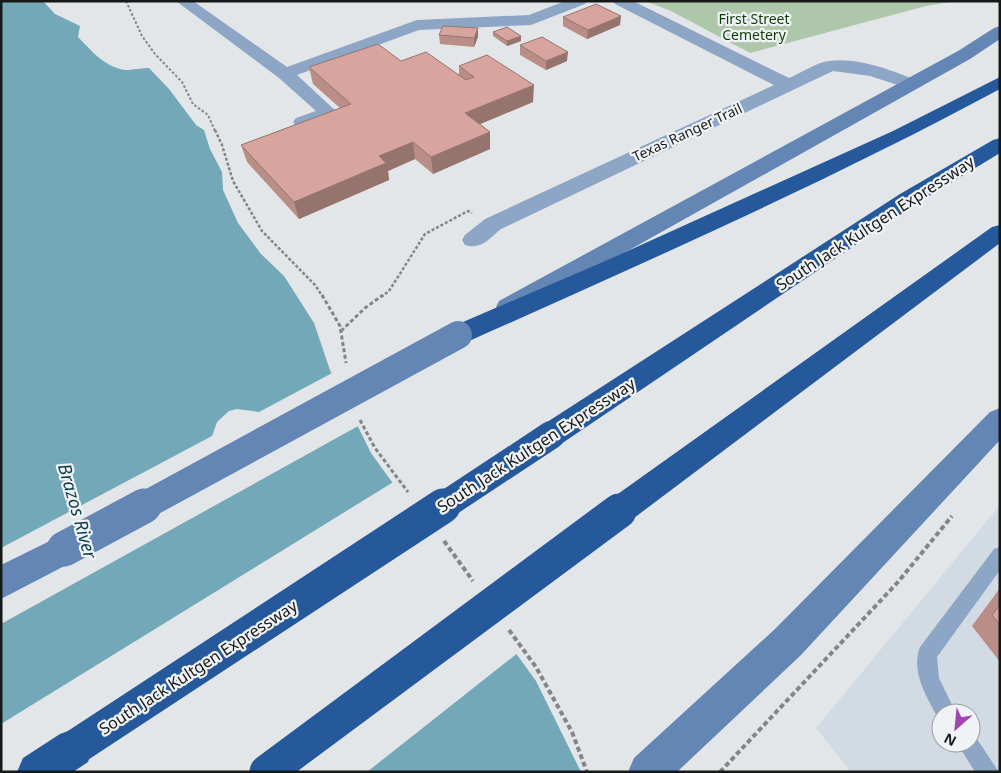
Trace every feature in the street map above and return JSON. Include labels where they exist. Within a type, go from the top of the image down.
[{"type":"highway","points":[[458,334],[618,265],[900,135],[1000,82]]},
{"type":"highway","name":"South Jack Kultgen Expressway","points":[[37,772],[551,436],[908,199],[1000,144]]},
{"type":"highway","points":[[267,772],[1000,232]]},
{"type":"main road","points":[[1,583],[458,334],[910,84],[1000,31]]},
{"type":"main road","points":[[979,44],[1000,38]]},
{"type":"main road","points":[[648,772],[788,642],[1000,420]]},
{"type":"street","points":[[183,1],[285,74],[329,113],[304,122]]},
{"type":"street","points":[[285,74],[418,25],[531,20],[580,1]]},
{"type":"street","points":[[620,1],[788,85]]},
{"type":"street","name":"Texas Ranger Trail","points":[[473,240],[493,224],[830,66],[861,67],[889,75],[910,84]]},
{"type":"lane","points":[[941,703],[929,680],[927,654],[1000,556]]},
{"type":"lane","points":[[975,753],[988,772]]},
{"type":"path","points":[[341,332],[365,308],[390,291],[425,234],[468,210],[493,224]]},
{"type":"path","points":[[720,772],[898,582],[958,509]]},
{"type":"shaded area","points":[[1000,505],[1000,772],[851,772],[816,728]]},
{"type":"green space","name":"First Street Cemetery","points":[[645,1],[956,1],[926,6],[750,53],[671,11]]},
{"type":"water","name":"Brazos River","points":[[1,1],[43,1],[55,14],[80,26],[78,37],[93,53],[111,66],[126,70],[149,68],[169,89],[196,125],[204,130],[210,149],[222,172],[223,190],[238,223],[261,254],[284,276],[314,323],[330,370],[371,453],[536,681],[581,772],[1,772]]},
{"type":"pier","points":[[334,372],[360,425],[1,624],[1,548],[212,436],[217,422],[229,411],[237,409],[259,412]]},
{"type":"pier","points":[[395,481],[519,652],[367,772],[1,772],[1,724]]},
{"type":"building","points":[[596,4],[621,16],[588,30],[563,17]]},
{"type":"building","points":[[443,26],[478,28],[474,38],[439,35]]},
{"type":"building","points":[[507,27],[521,36],[507,41],[493,32]]},
{"type":"building","points":[[542,37],[568,52],[546,61],[520,45]]},
{"type":"building","points":[[378,44],[401,61],[426,52],[466,80],[474,77],[459,66],[487,55],[534,85],[465,113],[490,132],[431,157],[413,142],[379,156],[386,163],[294,202],[241,145],[351,104],[309,67]]},
{"type":"building","points":[[1000,605],[1000,625],[992,615]]}]
